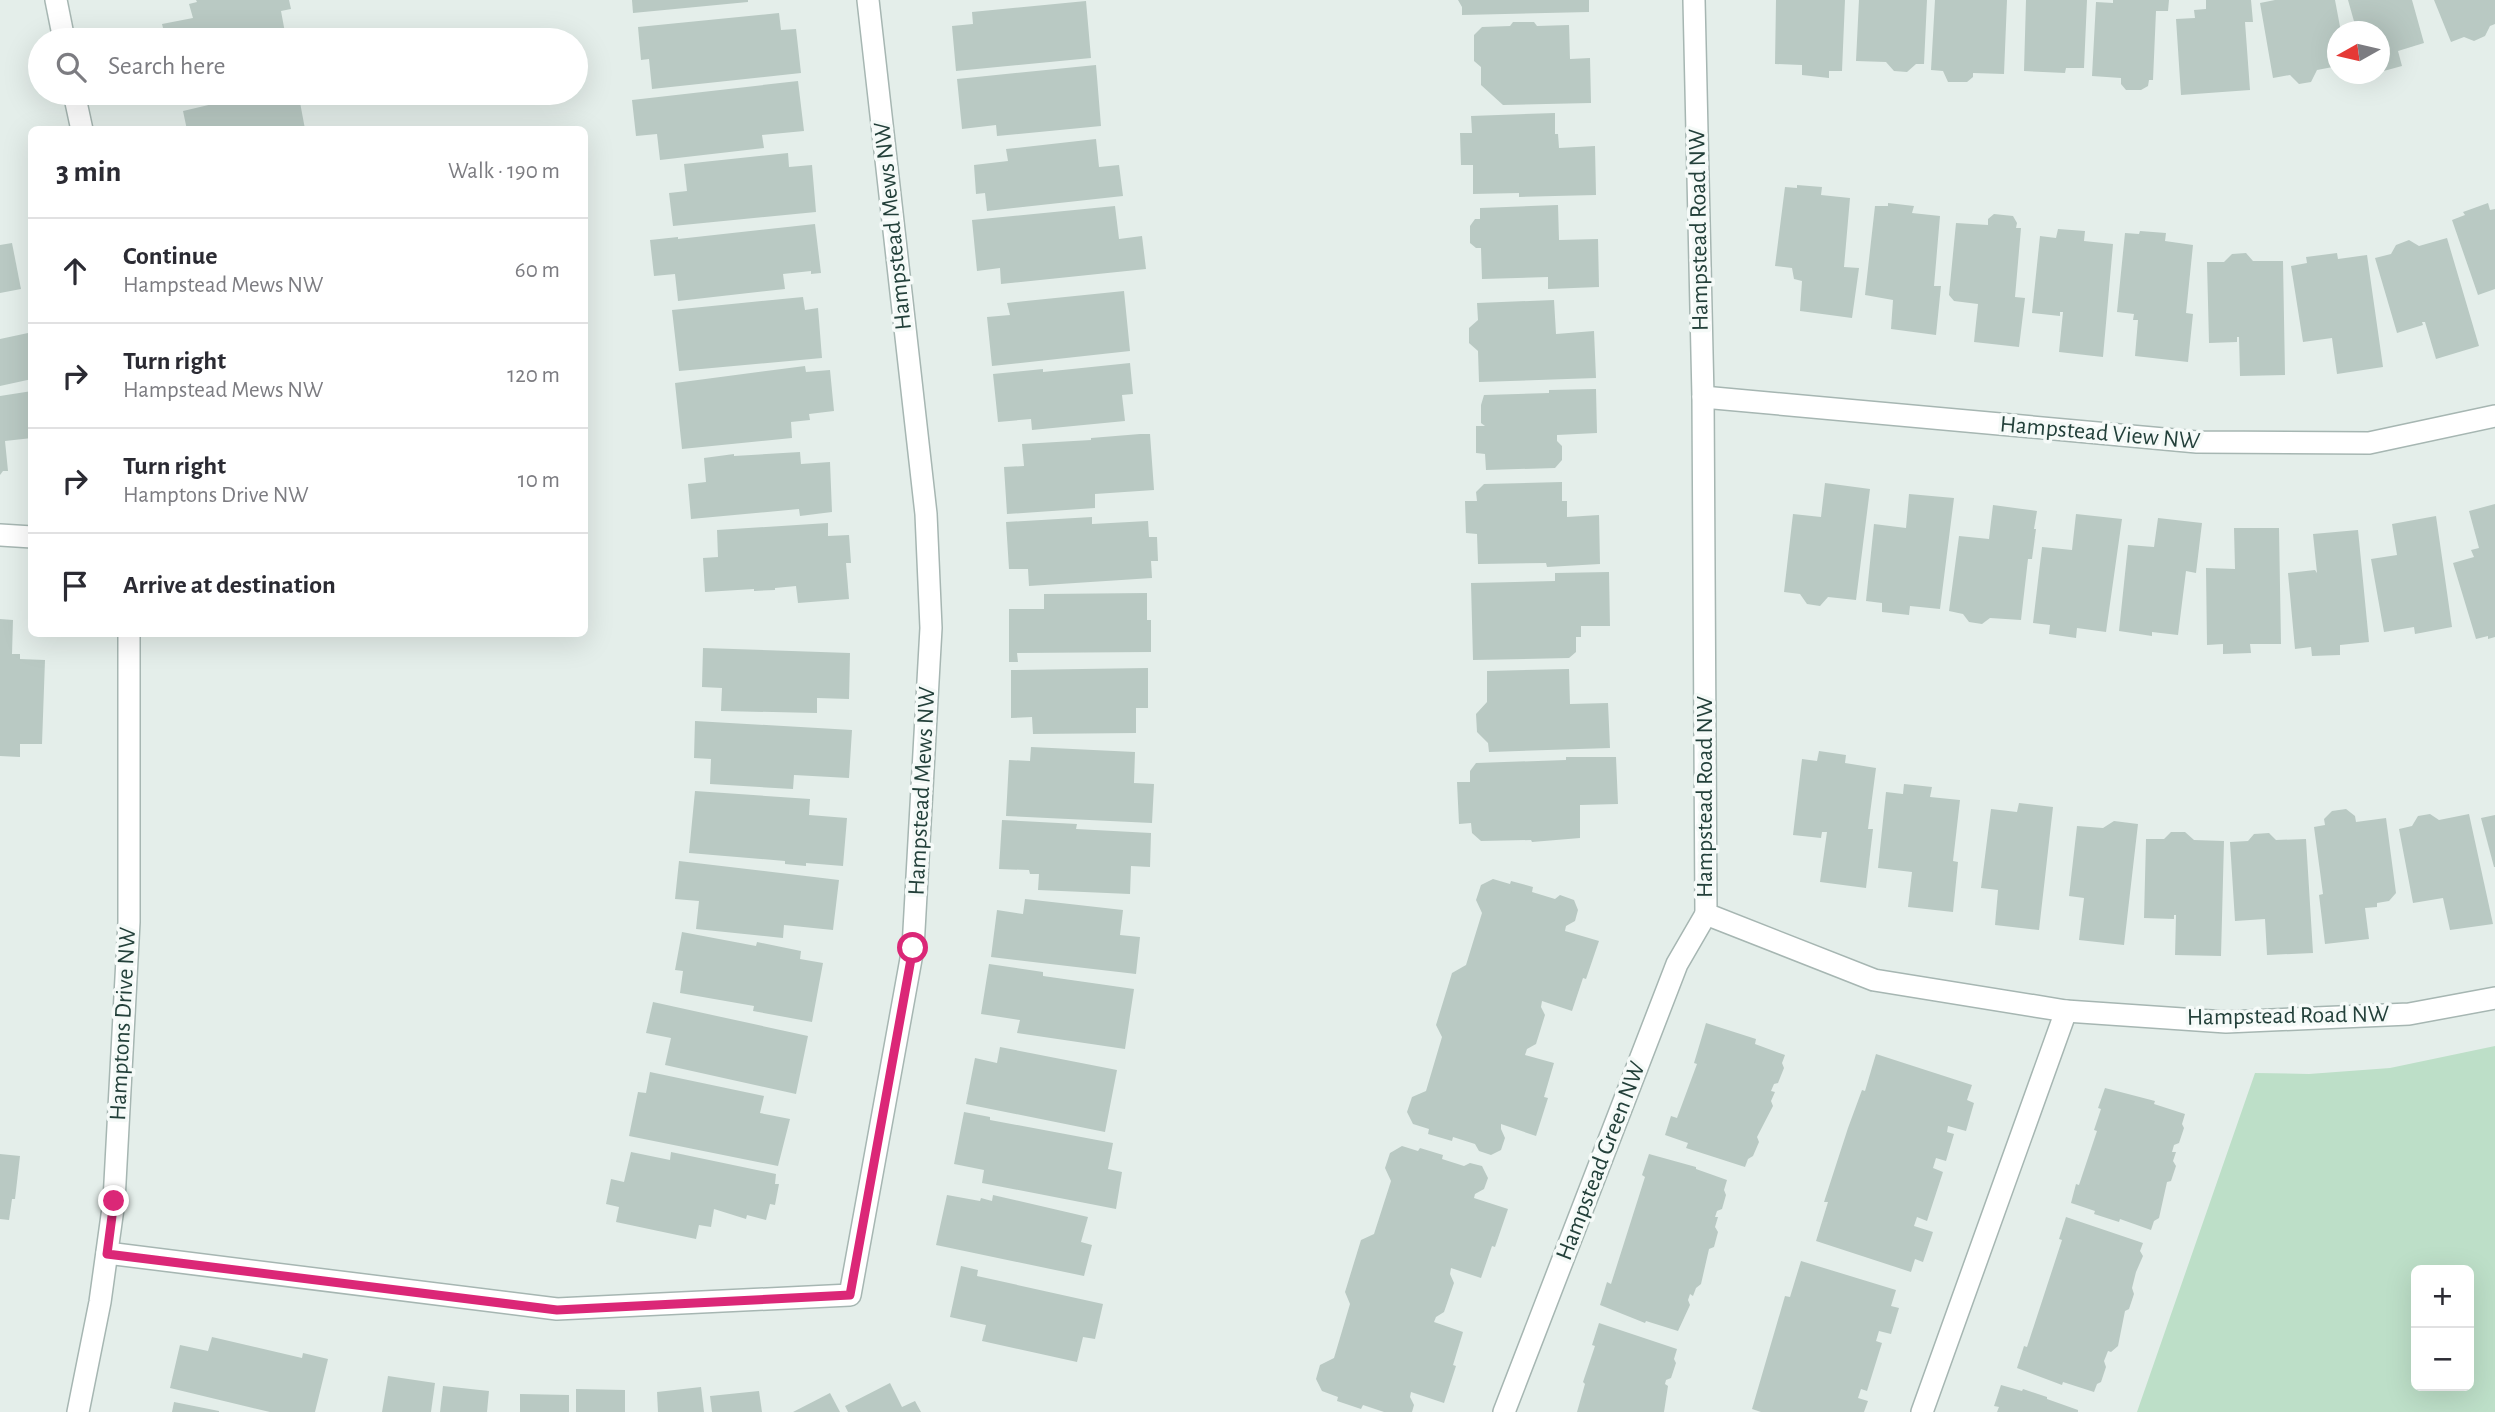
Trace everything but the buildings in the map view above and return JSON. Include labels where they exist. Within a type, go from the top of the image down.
[{"type":"street","points":[[57,0],[62,28]]},
{"type":"street","name":"Hampstead Mews NW","points":[[107,1254],[557,1310],[850,1295],[913,948],[932,628],[926,514],[868,0]]},
{"type":"street","name":"Hampstead Road NW","points":[[1694,0],[1703,397],[1706,914],[1874,980],[2066,1011],[2226,1022],[2409,1014],[2495,998]]},
{"type":"street","points":[[77,105],[81,126]]},
{"type":"street","name":"Hampstead View NW","points":[[1703,397],[2197,442],[2369,443],[2495,416]]},
{"type":"street","points":[[0,535],[28,537]]},
{"type":"street","name":"Hamptons Drive NW","points":[[78,1412],[100,1302],[114,1201],[129,922],[129,637]]},
{"type":"street","name":"Hampstead Green NW","points":[[1504,1412],[1677,964],[1706,914]]},
{"type":"street","points":[[1922,1412],[2066,1011]]},
{"type":"green space","points":[[2495,1046],[2495,1412],[2137,1412],[2255,1073],[2309,1074],[2390,1068]]},
{"type":"route","points":[[114,1201],[107,1254],[557,1310],[850,1295],[913,948]]}]
